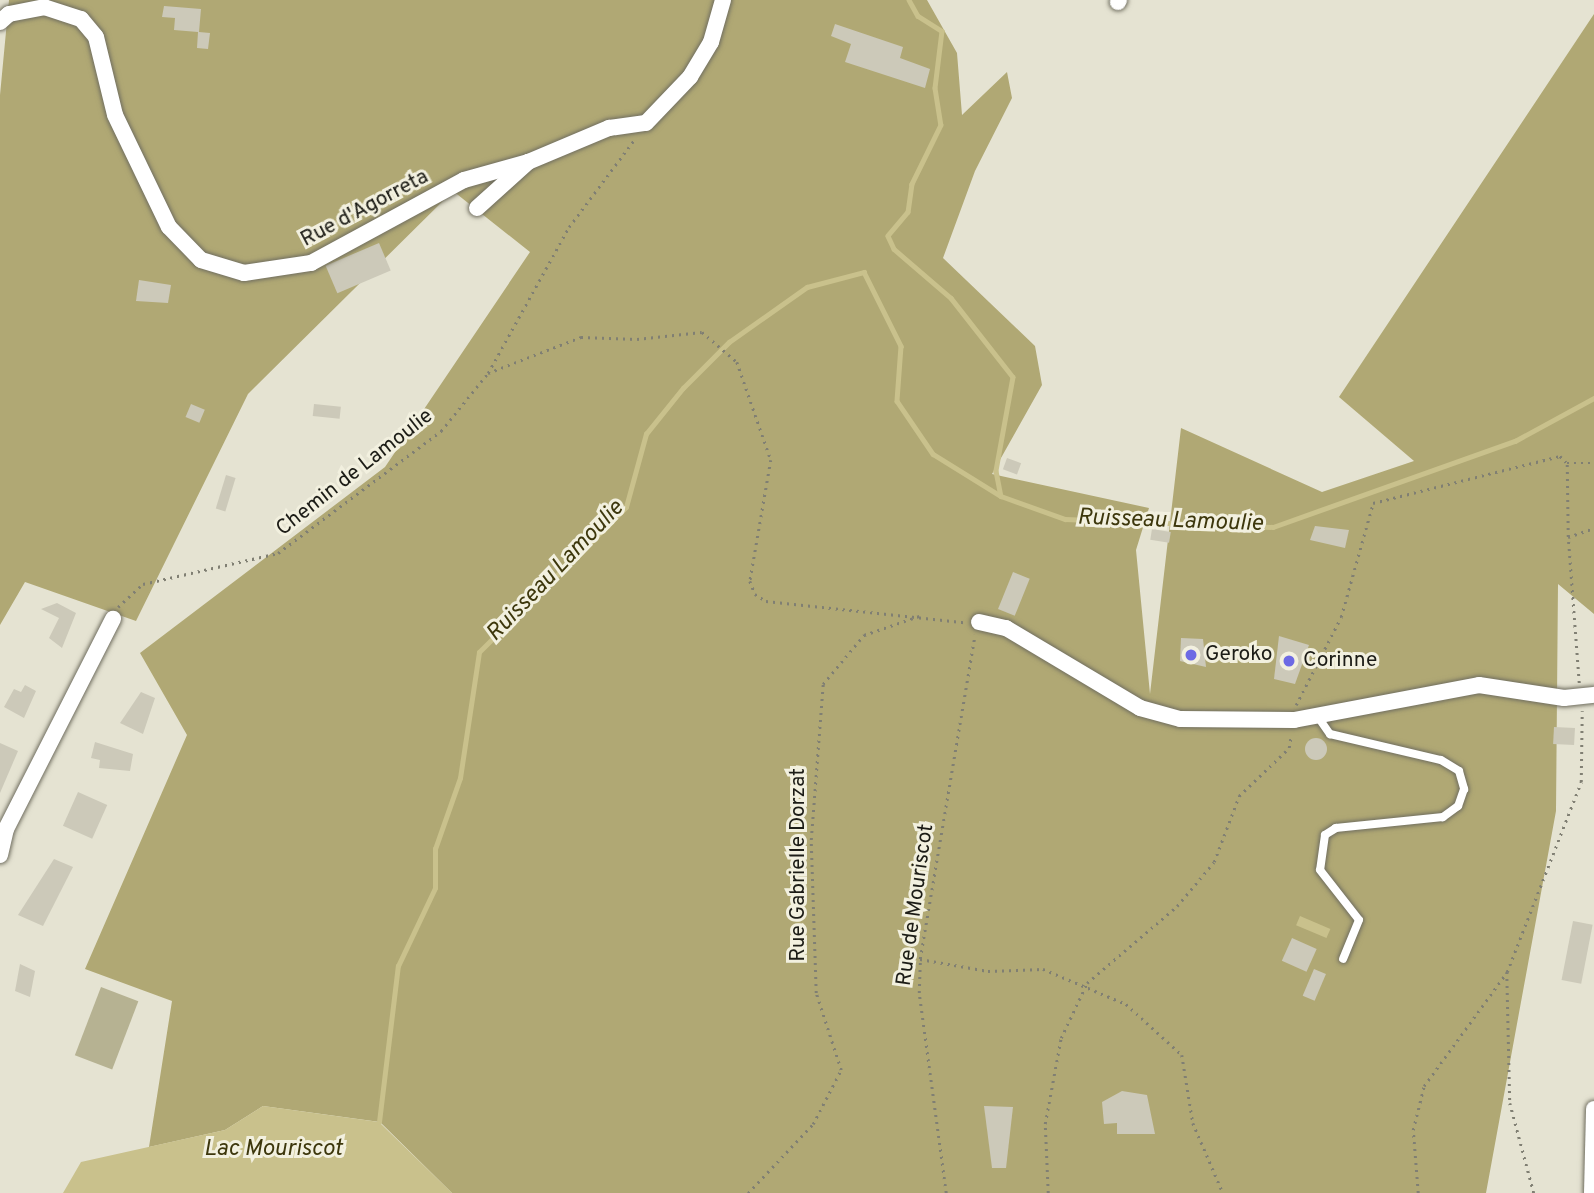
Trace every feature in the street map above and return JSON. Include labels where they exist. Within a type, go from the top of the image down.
[{"type":"street","points":[[646,123],[690,77],[711,42],[723,0]]},
{"type":"street","name":"Rue d'Agorreta","points":[[0,22],[9,14],[44,7],[81,19],[96,37],[115,115],[169,228],[201,260],[244,273],[311,263],[464,180],[528,162],[610,128],[646,123]]},
{"type":"street","name":"Rue d'Agorreta","points":[[477,208],[528,162]]},
{"type":"street","points":[[0,855],[6,829],[113,619]]},
{"type":"street","points":[[979,622],[1006,628],[1159,715],[1294,720],[1479,685],[1588,697]]},
{"type":"street","points":[[1592,1193],[1594,1109]]},
{"type":"lane","points":[[1318,717],[1330,734],[1441,760],[1459,771],[1464,789],[1458,806],[1443,817],[1336,828],[1325,835],[1320,870],[1359,920],[1343,959]]},
{"type":"path","name":"Chemin de Lamoulie","points":[[113,619],[119,604],[144,584],[250,563],[304,537],[441,431],[488,373],[569,227],[646,123]]},
{"type":"path","points":[[488,373],[582,337],[637,340],[702,332],[718,340],[728,352],[771,460],[750,581],[755,594],[765,601],[925,614]]},
{"type":"path","points":[[1048,1193],[1045,1124],[1061,1038],[1087,983],[1177,906],[1214,863],[1239,796],[1289,748],[1294,720],[1341,617],[1373,503],[1560,456],[1567,463],[1568,537],[1588,697],[1581,782],[1507,972],[1424,1086],[1413,1130],[1418,1193]]},
{"type":"path","points":[[1567,463],[1594,463]]},
{"type":"path","points":[[1568,537],[1594,528]]},
{"type":"path","name":"Rue Gabrielle Dorzat","points":[[748,1193],[813,1125],[841,1070],[817,993],[811,840],[823,684],[864,635],[925,614],[979,622]]},
{"type":"path","name":"Rue de Mouriscot","points":[[946,1193],[919,993],[920,959],[979,622]]},
{"type":"path","points":[[920,959],[988,971],[1043,969],[1087,983],[1126,1004],[1182,1055],[1193,1123],[1223,1193]]},
{"type":"path","points":[[1507,972],[1510,1103],[1534,1193]]},
{"type":"shaded area","points":[[9,0],[927,0],[957,53],[962,115],[1007,72],[1012,98],[975,171],[943,258],[1035,346],[1042,385],[992,474],[1149,508],[1136,550],[1150,694],[1181,428],[1322,492],[1414,461],[1339,397],[1594,14],[1594,614],[1558,584],[1556,811],[1486,1193],[452,1193],[380,1122],[263,1106],[225,1130],[149,1147],[172,1001],[85,969],[187,735],[140,653],[385,467],[530,252],[453,191],[248,394],[136,621],[25,582],[0,625],[0,95]]},
{"type":"shaded area","points":[[101,987],[138,1001],[112,1069],[75,1055]]},
{"type":"water","points":[[1300,916],[1330,929],[1326,938],[1296,925]]},
{"type":"water","name":"Lac Mouriscot","points":[[263,1106],[379,1122],[452,1193],[63,1193],[81,1162],[225,1130]]},
{"type":"building","points":[[164,6],[201,9],[199,32],[210,33],[208,49],[197,48],[198,32],[174,30],[175,18],[162,17]]},
{"type":"building","points":[[835,24],[903,47],[900,58],[930,69],[925,88],[845,62],[851,44],[831,36]]},
{"type":"building","points":[[379,243],[391,271],[337,293],[326,266]]},
{"type":"building","points":[[139,280],[171,285],[168,303],[136,301]]},
{"type":"building","points":[[191,404],[205,410],[199,423],[186,417]]},
{"type":"building","points":[[314,404],[341,407],[340,419],[313,416]]},
{"type":"building","points":[[1007,458],[1021,463],[1017,474],[1003,469]]},
{"type":"building","points":[[226,475],[236,478],[225,511],[216,508]]},
{"type":"building","points":[[1315,526],[1349,530],[1345,548],[1310,540]]},
{"type":"building","points":[[1152,529],[1171,532],[1169,543],[1150,540]]},
{"type":"building","points":[[1013,572],[1030,579],[1015,616],[998,609]]},
{"type":"building","points":[[57,603],[76,613],[62,648],[49,638],[59,618],[41,609]]},
{"type":"building","name":"Corinne","points":[[1279,636],[1309,645],[1295,684],[1274,679]]},
{"type":"building","name":"Geroko","points":[[1181,638],[1203,639],[1206,667],[1180,661]]},
{"type":"building","points":[[25,685],[36,691],[24,718],[4,707],[14,689],[21,692]]},
{"type":"building","points":[[141,692],[155,698],[143,734],[120,723]]},
{"type":"building","points":[[1554,727],[1575,728],[1574,745],[1553,744]]},
{"type":"building","points":[[1316,738],[1324,741],[1327,749],[1324,757],[1316,760],[1308,757],[1305,749],[1308,741]]},
{"type":"building","points":[[95,742],[133,754],[130,771],[99,768],[100,760],[91,758]]},
{"type":"building","points":[[0,743],[18,751],[0,793]]},
{"type":"building","points":[[78,792],[107,805],[92,839],[63,826]]},
{"type":"building","points":[[54,859],[73,867],[43,926],[18,915]]},
{"type":"building","points":[[1573,921],[1593,925],[1581,984],[1562,980]]},
{"type":"building","points":[[1292,938],[1317,949],[1306,972],[1282,961]]},
{"type":"building","points":[[20,964],[35,971],[30,997],[15,991]]},
{"type":"building","points":[[1314,969],[1326,974],[1315,1001],[1303,996]]},
{"type":"building","points":[[1122,1091],[1147,1095],[1155,1134],[1117,1134],[1117,1123],[1104,1124],[1102,1102]]},
{"type":"building","points":[[984,1106],[1013,1107],[1006,1168],[992,1168]]},
{"type":"waterway","points":[[909,0],[918,16],[942,31],[935,88],[941,125],[912,184],[908,212],[888,236],[894,249],[951,298],[1013,377],[996,471],[1001,496]]},
{"type":"waterway","name":"Ruisseau Lamoulie","points":[[379,1122],[398,966],[435,888],[435,849],[460,778],[479,652],[626,507],[646,434],[683,388],[729,342],[807,287],[864,272],[901,346],[897,401],[933,454],[1001,496],[1065,519],[1273,527],[1515,441],[1594,398]]},
{"type":"place","name":"Geroko","points":[[1191,655]]},
{"type":"place","name":"Corinne","points":[[1289,661]]}]
